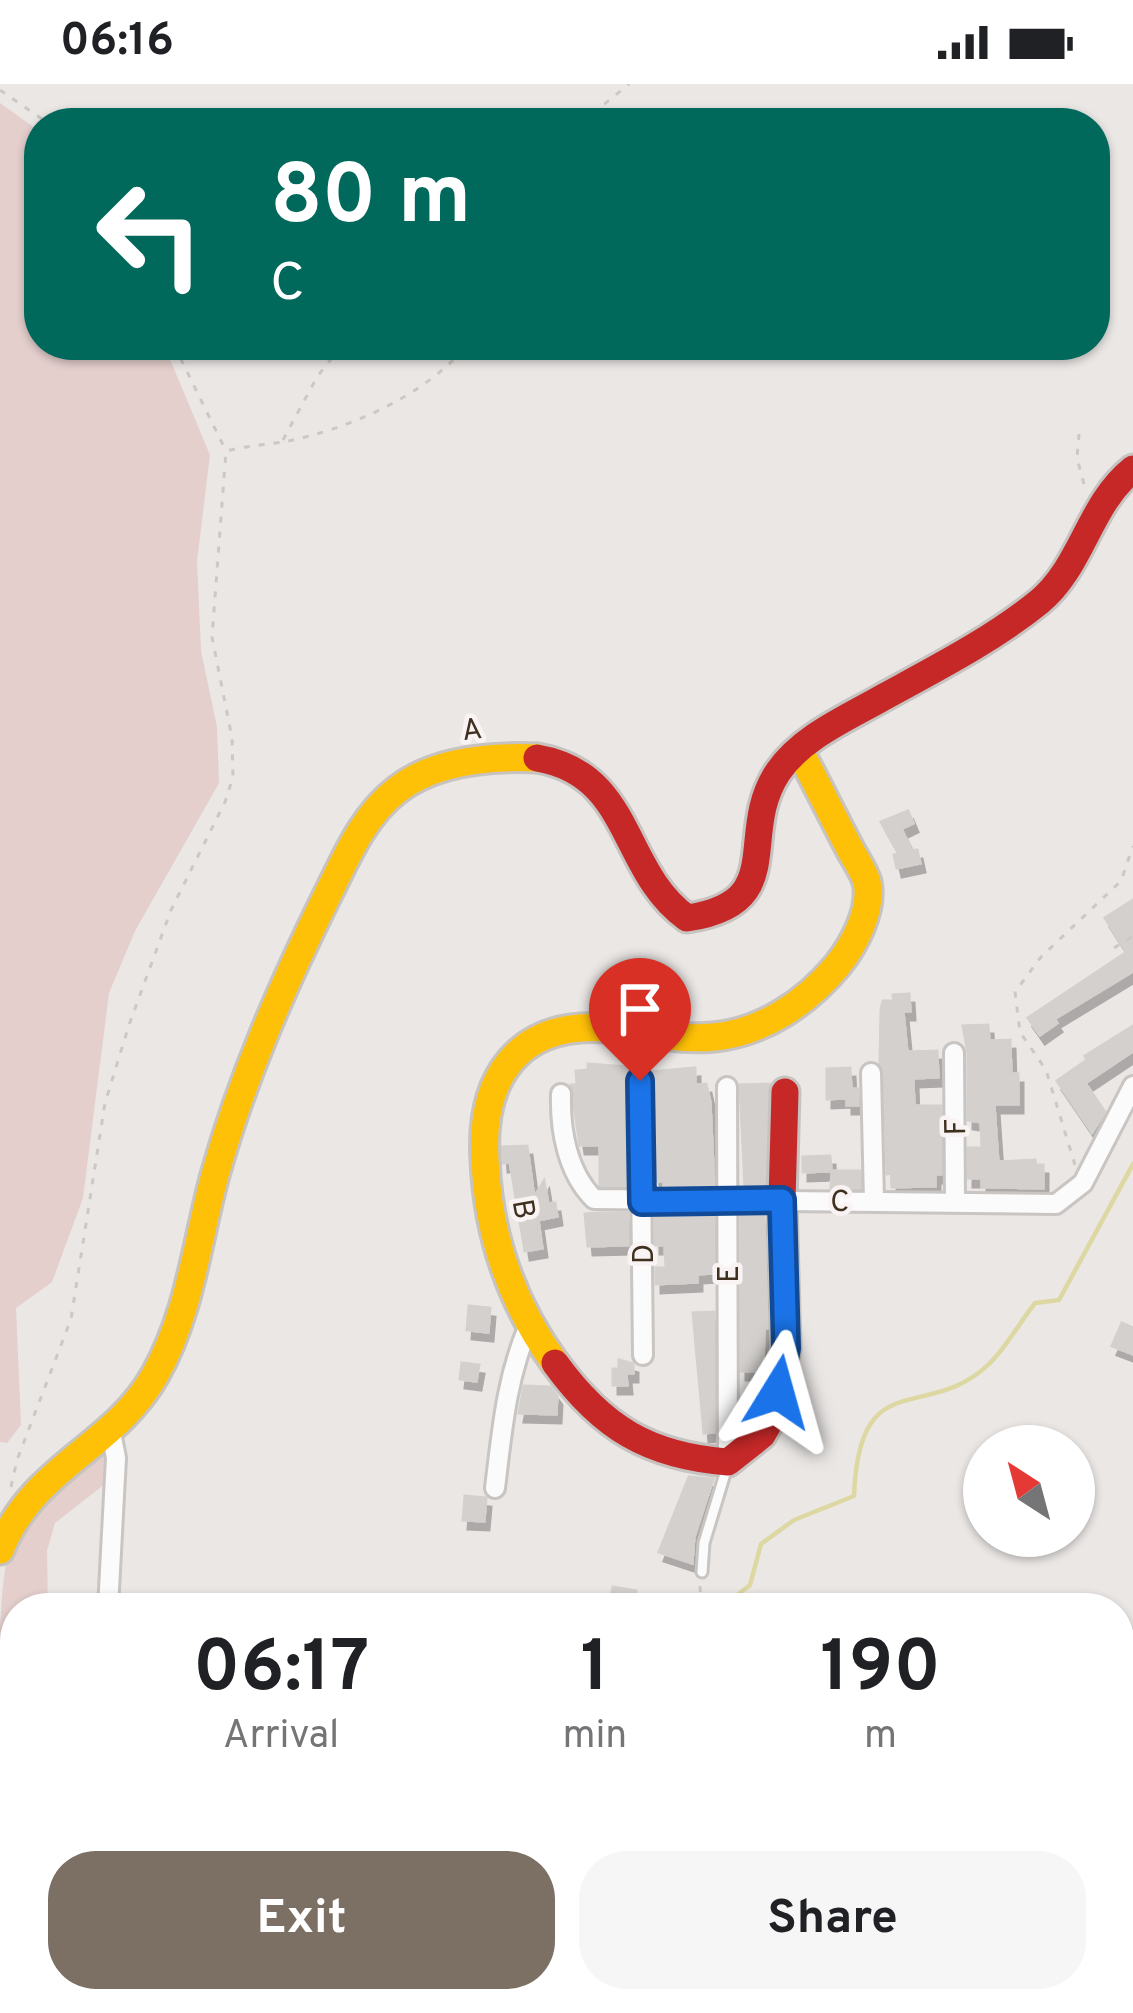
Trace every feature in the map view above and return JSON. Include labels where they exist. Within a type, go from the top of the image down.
[{"type":"street","name":"A","points":[[0,1550],[9,1521],[22,1503],[111,1432],[144,1393],[169,1344],[222,1153],[275,1004],[376,806],[429,769],[476,760],[547,758],[578,769],[602,787],[655,888],[673,908],[687,918],[721,913],[740,902],[753,879],[767,792],[778,771],[836,725],[1042,600],[1060,580],[1108,490],[1133,469]]},
{"type":"street","name":"B","points":[[728,1462],[683,1458],[626,1433],[566,1380],[530,1325],[500,1256],[488,1212],[482,1125],[489,1089],[506,1064],[527,1047],[576,1028],[606,1025],[694,1038],[729,1036],[772,1022],[815,990],[841,963],[860,933],[868,902],[867,882],[800,752]]},
{"type":"street","name":"F","points":[[954,1053],[956,1202]]},
{"type":"street","points":[[871,1073],[874,1201]]},
{"type":"street","name":"D","points":[[640,1081],[643,1355]]},
{"type":"street","points":[[1083,1184],[1133,1086]]},
{"type":"street","name":"E","points":[[727,1088],[728,1462]]},
{"type":"street","points":[[728,1462],[762,1435],[773,1416],[786,1348],[784,1093]]},
{"type":"street","name":"C","points":[[561,1094],[562,1135],[584,1190],[594,1199],[1056,1204],[1083,1184]]},
{"type":"street","points":[[495,1488],[503,1408],[516,1356],[530,1325]]},
{"type":"street","points":[[109,1593],[116,1458],[111,1432]]},
{"type":"lane","points":[[702,1572],[704,1543],[728,1462]]},
{"type":"path","points":[[599,108],[629,84]]},
{"type":"path","points":[[0,90],[26,108]]},
{"type":"path","points":[[22,1503],[12,1493],[10,1480],[71,1319],[105,1103],[171,910],[233,777],[232,738],[212,637],[226,451],[181,360]]},
{"type":"path","points":[[283,442],[330,360]]},
{"type":"path","points":[[226,451],[283,442],[353,422],[455,360]]},
{"type":"path","points":[[1079,434],[1077,458],[1096,518]]},
{"type":"path","points":[[1083,1184],[1059,1122],[1046,1070],[1020,1032],[1015,992],[1041,957],[1121,881],[1133,846]]},
{"type":"path","points":[[1125,867],[1133,866]]},
{"type":"path","points":[[1114,948],[1133,935]]},
{"type":"path","points":[[701,1593],[702,1572]]},
{"type":"shaded area","points":[[0,103],[24,120],[24,360],[170,360],[210,455],[197,561],[201,651],[217,727],[219,783],[135,931],[109,993],[83,1198],[52,1282],[16,1308],[21,1425],[7,1443],[0,1442]]},
{"type":"shaded area","points":[[107,1447],[110,1480],[55,1523],[47,1551],[48,1593],[3,1593],[6,1564],[22,1520],[58,1484]]},
{"type":"building","points":[[908,811],[913,823],[901,829],[912,851],[917,850],[920,863],[897,868],[894,855],[899,854],[881,822]]},
{"type":"building","points":[[1133,900],[1133,971],[1054,1019],[1057,1023],[1040,1035],[1028,1018],[1127,952],[1105,918]]},
{"type":"building","points":[[909,994],[910,1011],[903,1011],[907,1052],[937,1051],[938,1077],[913,1078],[914,1106],[941,1106],[941,1174],[935,1174],[935,1186],[892,1187],[892,1173],[887,1174],[881,1010],[883,1001],[894,1001],[893,995]]},
{"type":"building","points":[[988,1025],[989,1041],[1010,1040],[1011,1074],[1018,1074],[1018,1104],[994,1104],[998,1162],[1035,1160],[1036,1165],[1043,1165],[1043,1188],[982,1187],[982,1178],[968,1178],[968,1148],[982,1148],[981,1122],[968,1120],[963,1026]]},
{"type":"building","points":[[1133,1026],[1133,1051],[1085,1083],[1105,1112],[1092,1132],[1057,1081],[1087,1060],[1085,1056]]},
{"type":"building","points":[[588,1064],[627,1067],[629,1073],[624,1100],[628,1186],[600,1186],[600,1145],[580,1145],[571,1085],[577,1085],[576,1071],[588,1070]]},
{"type":"building","points":[[695,1068],[695,1085],[706,1084],[710,1102],[714,1187],[664,1186],[664,1181],[655,1181],[650,1072]]},
{"type":"building","points":[[850,1068],[858,1105],[847,1105],[847,1098],[827,1099],[827,1069]]},
{"type":"building","points":[[769,1084],[764,1187],[745,1187],[740,1085]]},
{"type":"building","points":[[527,1146],[534,1198],[544,1181],[548,1204],[555,1203],[557,1216],[538,1220],[542,1248],[525,1251],[510,1162],[503,1163],[502,1147]]},
{"type":"building","points":[[830,1156],[831,1171],[803,1172],[803,1157]]},
{"type":"building","points":[[832,1171],[860,1171],[860,1188],[831,1188]]},
{"type":"building","points":[[628,1213],[628,1245],[588,1246],[585,1214]]},
{"type":"building","points":[[741,1215],[764,1215],[767,1328],[763,1371],[741,1371]]},
{"type":"building","points":[[714,1216],[714,1273],[697,1274],[697,1282],[656,1284],[656,1268],[666,1268],[665,1245],[655,1245],[655,1218]]},
{"type":"building","points":[[469,1306],[490,1308],[488,1332],[467,1330]]},
{"type":"building","points":[[714,1312],[714,1432],[704,1433],[693,1313]]},
{"type":"building","points":[[1122,1323],[1133,1328],[1133,1354],[1112,1346]]},
{"type":"building","points":[[619,1360],[633,1364],[633,1373],[626,1373],[627,1385],[613,1385],[613,1369],[619,1369]]},
{"type":"building","points":[[462,1363],[479,1365],[476,1381],[460,1379]]},
{"type":"building","points":[[524,1386],[550,1387],[557,1396],[556,1414],[519,1413]]},
{"type":"building","points":[[689,1477],[713,1479],[694,1537],[692,1563],[659,1552]]},
{"type":"building","points":[[465,1496],[486,1498],[484,1521],[463,1520]]},
{"type":"building","points":[[613,1587],[636,1591],[636,1593],[612,1593]]},
{"type":"waterway","points":[[740,1593],[750,1585],[761,1544],[794,1520],[854,1496],[868,1427],[883,1411],[966,1381],[990,1363],[1035,1303],[1059,1300],[1133,1164]]},
{"type":"traffic: slow","points":[[555,1363],[514,1291],[491,1215],[485,1131],[498,1081],[510,1061],[548,1035],[605,1028],[686,1038],[732,1034],[782,1014],[825,979],[861,927],[867,882],[800,752]]},
{"type":"traffic: slow","points":[[0,1550],[32,1497],[138,1400],[167,1352],[185,1302],[215,1175],[251,1068],[279,998],[365,825],[385,800],[428,772],[482,759],[537,758]]},
{"type":"traffic: jam","points":[[537,758],[568,768],[592,783],[609,803],[665,898],[687,918],[719,910],[739,898],[750,882],[766,796],[778,772],[799,748],[963,653],[1039,602],[1054,588],[1106,500],[1133,469]]},
{"type":"traffic: jam","points":[[555,1363],[591,1405],[651,1445],[728,1462],[762,1435],[773,1416],[786,1348],[785,1092]]},
{"type":"route","points":[[640,1081],[642,1202],[782,1200],[786,1348],[778,1392]]}]
